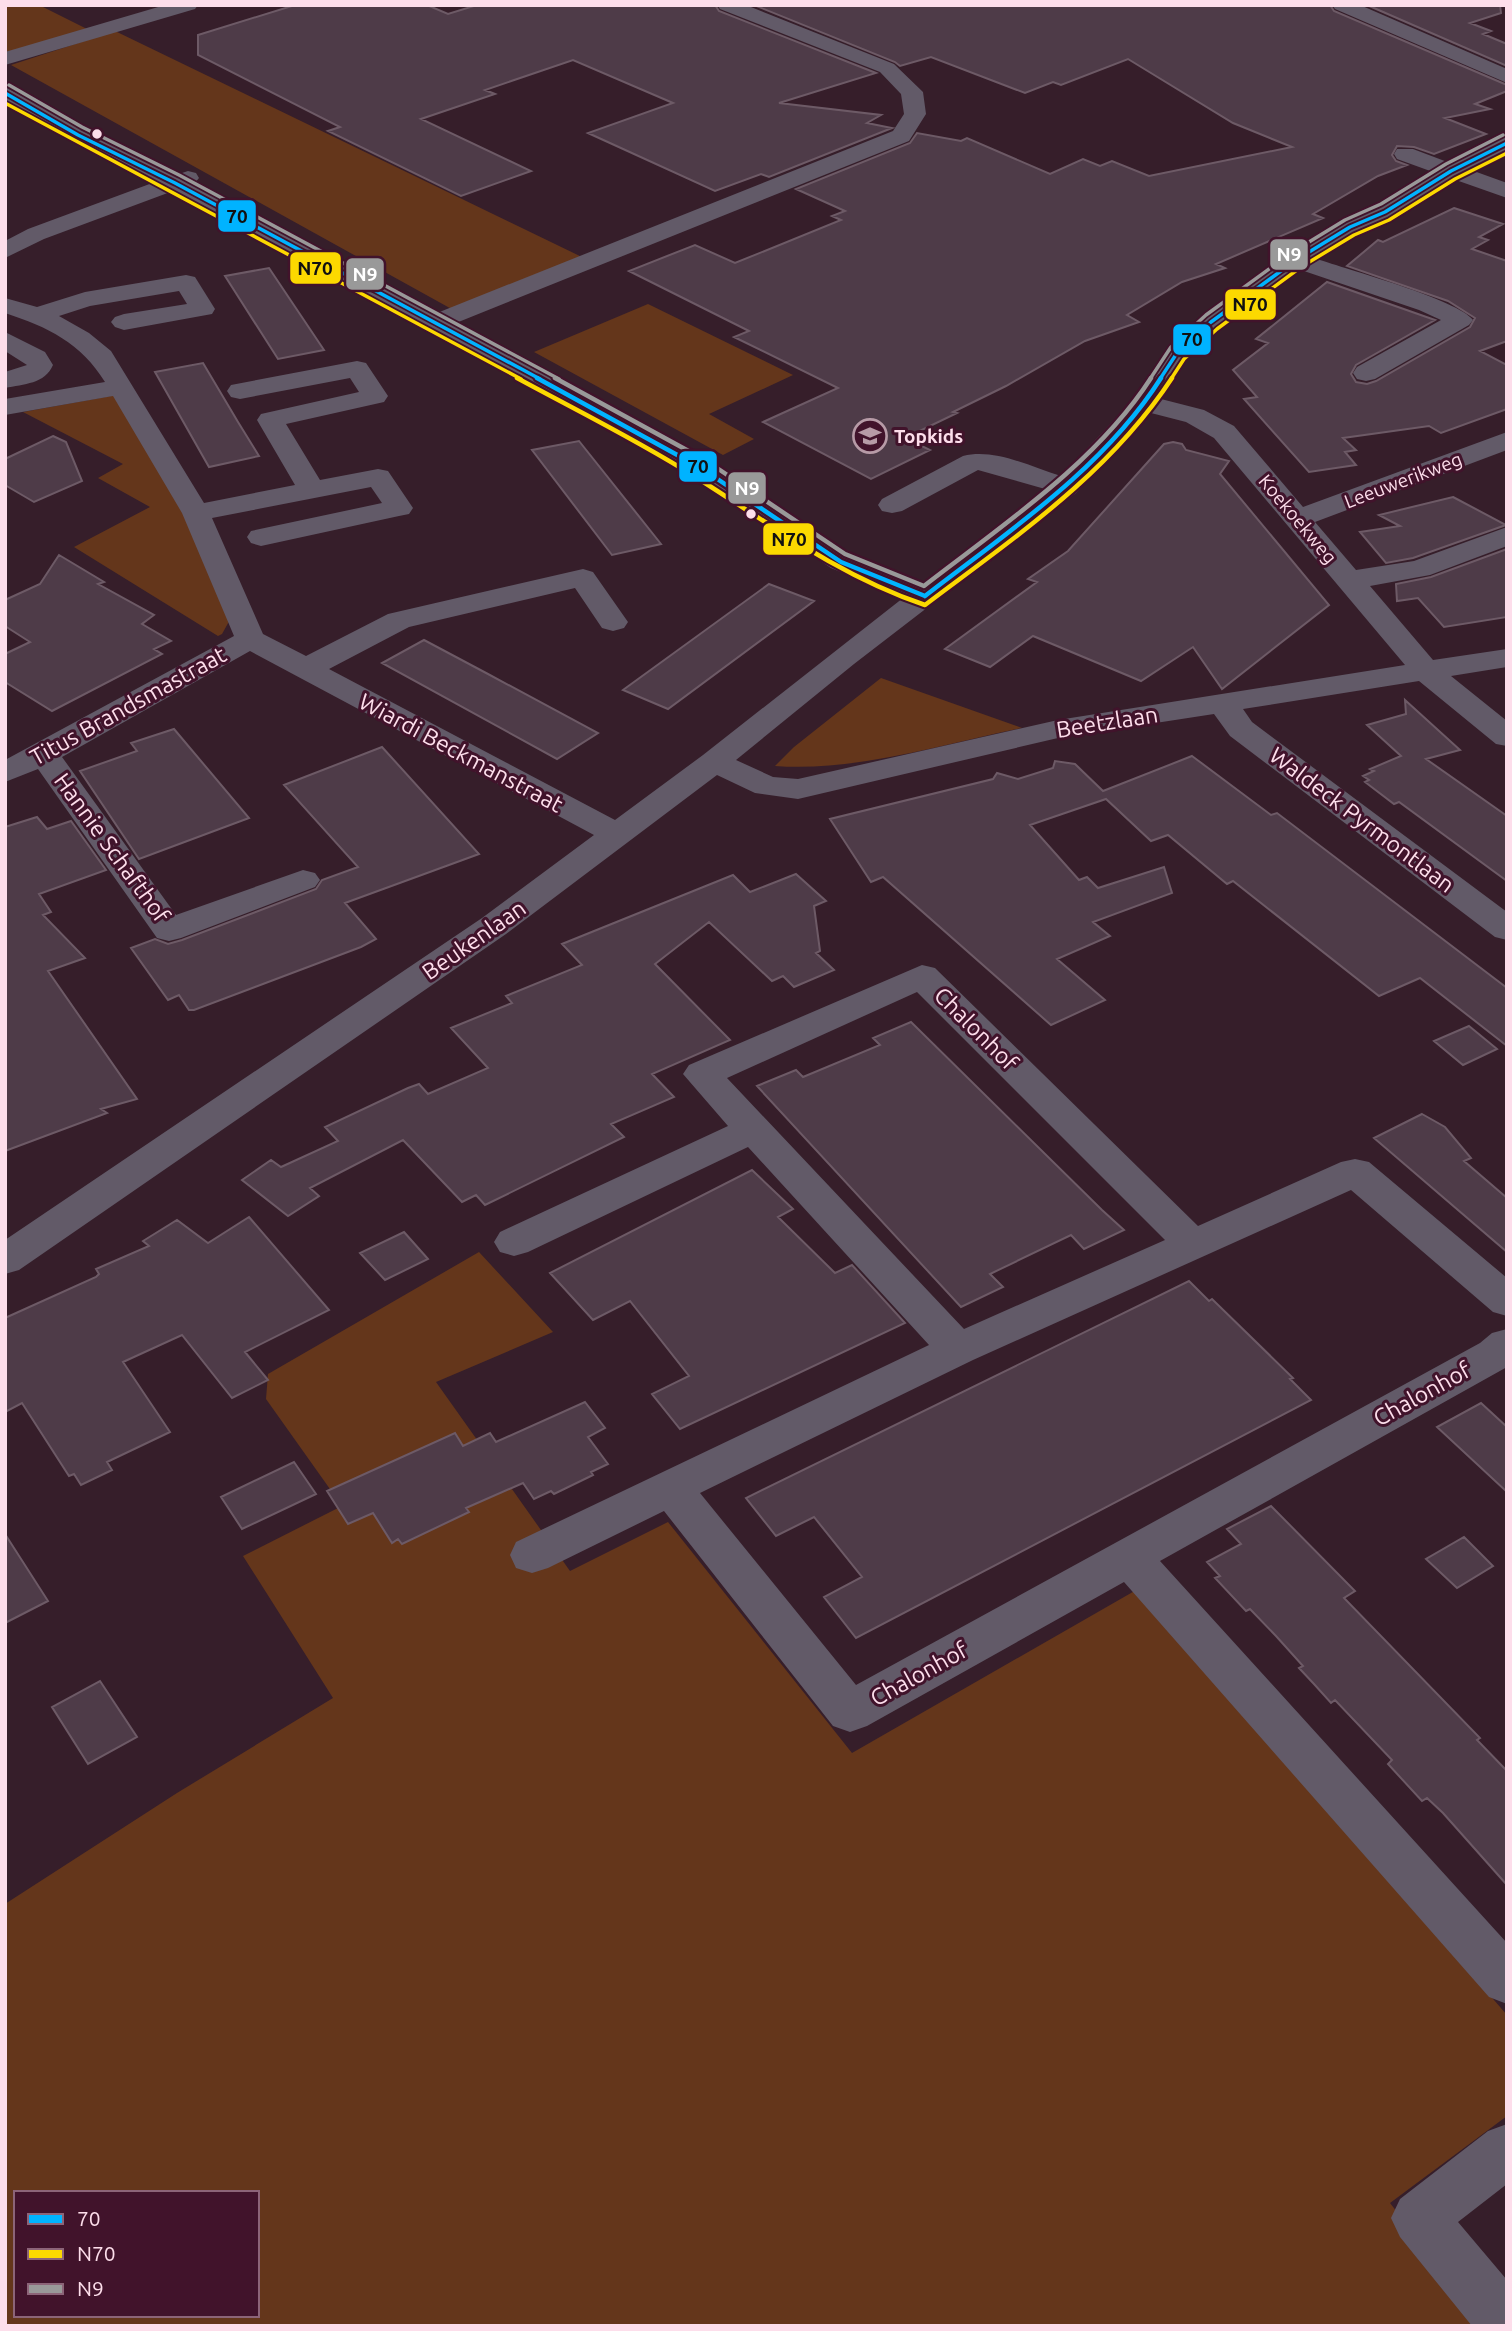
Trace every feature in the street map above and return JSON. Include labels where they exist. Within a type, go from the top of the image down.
[{"type":"street","points":[[5,59],[188,5]]},
{"type":"street","points":[[436,322],[901,136],[915,114],[912,92],[887,68],[727,5]]},
{"type":"street","points":[[1342,5],[1507,77]]},
{"type":"street","points":[[5,93],[78,135],[183,180],[701,468],[841,562],[925,596]]},
{"type":"street","name":"Beukenlaan","points":[[5,1260],[359,1020],[619,835],[714,762],[843,658],[1066,486],[1145,403],[1177,353],[1211,322],[1296,260],[1350,227],[1385,212],[1451,172],[1507,144]]},
{"type":"street","points":[[1405,155],[1507,191]]},
{"type":"street","points":[[5,251],[36,234],[183,180]]},
{"type":"street","points":[[5,225],[36,234]]},
{"type":"street","points":[[1296,260],[1428,305],[1460,320],[1366,373]]},
{"type":"street","points":[[38,315],[85,299],[186,282],[203,309],[124,322]]},
{"type":"street","points":[[5,306],[38,315],[80,335],[102,356],[196,513],[250,639]]},
{"type":"street","points":[[5,340],[36,357],[40,365],[38,370],[30,375],[5,380]]},
{"type":"street","points":[[240,391],[357,369],[375,396],[270,420],[310,489]]},
{"type":"street","points":[[5,407],[122,387]]},
{"type":"street","name":"Koekoekweg","points":[[1145,403],[1195,416],[1224,432],[1426,671],[1507,737]]},
{"type":"street","name":"Leeuwerikweg","points":[[1297,518],[1336,506],[1507,440]]},
{"type":"street","points":[[892,505],[973,462],[986,462],[1066,486]]},
{"type":"street","points":[[196,513],[378,477],[399,508],[261,537]]},
{"type":"street","points":[[1349,580],[1420,569],[1507,536]]},
{"type":"street","points":[[304,669],[399,620],[583,578],[613,622]]},
{"type":"street","name":"Wiardi Beckmanstraat","points":[[250,639],[619,835]]},
{"type":"street","name":"Titus Brandsmastraat","points":[[5,772],[44,754],[250,639]]},
{"type":"street","name":"Beetzlaan","points":[[714,762],[766,786],[798,789],[1058,729],[1507,658]]},
{"type":"street","name":"Waldeck Pyrmontlaan","points":[[1223,704],[1241,729],[1507,929]]},
{"type":"street","name":"Hannie Schafthof","points":[[44,754],[169,930],[303,880]]},
{"type":"street","name":"Chalonhof","points":[[958,1349],[702,1074],[922,976],[1194,1245]]},
{"type":"street","points":[[514,1242],[752,1130]]},
{"type":"street","points":[[532,1555],[958,1349],[1355,1172],[1507,1301]]},
{"type":"street","name":"Chalonhof","points":[[671,1488],[850,1712],[1128,1556],[1503,1354]]},
{"type":"street","points":[[1128,1556],[1507,1980]]},
{"type":"street","points":[[1507,2150],[1419,2218],[1507,2323]]},
{"type":"shaded area","points":[[5,5],[39,5],[89,30],[5,53]]},
{"type":"shaded area","points":[[115,31],[586,259],[457,312],[11,65]]},
{"type":"shaded area","points":[[648,304],[793,375],[709,414],[754,439],[723,455],[534,352]]},
{"type":"shaded area","points":[[122,394],[172,489],[232,616],[222,634],[218,636],[74,547],[150,507],[98,478],[123,464],[23,412]]},
{"type":"shaded area","points":[[881,678],[1022,728],[868,761],[806,767],[775,766],[794,747]]},
{"type":"shaded area","points":[[479,1252],[553,1332],[436,1382],[570,1571],[668,1522],[852,1753],[1138,1589],[1507,2015],[1507,2116],[1390,2203],[1486,2326],[5,2326],[5,1904],[177,1793],[333,1698],[243,1556],[342,1506],[266,1399],[268,1374]]},
{"type":"building","points":[[295,5],[427,5],[448,14],[477,5],[715,5],[719,11],[876,73],[779,103],[881,115],[867,123],[892,128],[769,177],[761,174],[715,191],[588,133],[673,103],[573,60],[485,90],[495,94],[421,119],[531,171],[461,196],[328,131],[340,127],[198,55],[198,35]]},
{"type":"building","points":[[754,5],[1330,5],[1334,11],[1507,85],[1507,91],[1475,104],[1490,109],[1445,118],[1486,134],[1434,154],[1414,147],[1397,146],[1392,155],[1396,161],[1407,165],[1378,176],[1313,214],[1323,218],[1216,264],[1225,268],[1182,282],[1127,315],[1139,322],[1085,341],[1006,386],[953,412],[957,413],[905,438],[930,450],[871,479],[763,422],[838,388],[734,337],[749,331],[629,271],[695,245],[735,263],[841,220],[832,216],[845,211],[796,189],[910,143],[917,133],[961,141],[967,138],[1050,174],[1083,159],[1100,166],[1112,161],[1149,176],[1292,147],[1233,123],[1128,59],[1061,85],[1053,82],[1025,93],[931,57],[900,66]]},
{"type":"building","points":[[1367,5],[1500,5],[1501,13],[1470,23],[1491,31],[1483,34],[1507,44],[1507,66]]},
{"type":"building","points":[[1454,208],[1503,224],[1479,237],[1488,240],[1472,249],[1507,261],[1507,341],[1480,351],[1507,365],[1507,409],[1441,433],[1429,426],[1343,438],[1356,450],[1345,452],[1356,465],[1309,472],[1244,399],[1257,397],[1233,370],[1268,343],[1256,339],[1327,282],[1435,320],[1356,365],[1351,374],[1356,382],[1367,384],[1376,381],[1470,327],[1475,318],[1448,301],[1347,266],[1378,240],[1383,242]]},
{"type":"building","points":[[269,268],[324,350],[278,359],[225,276]]},
{"type":"building","points":[[203,363],[259,456],[209,467],[155,372]]},
{"type":"building","points":[[53,436],[66,442],[82,481],[34,502],[5,485],[5,459]]},
{"type":"building","points":[[579,441],[661,544],[612,555],[532,450]]},
{"type":"building","points":[[1164,444],[1182,444],[1186,450],[1229,461],[1220,474],[1329,605],[1222,689],[1193,647],[1141,681],[1033,636],[990,667],[945,649],[1037,582],[1028,579],[1068,551]]},
{"type":"building","points":[[1453,497],[1506,525],[1413,558],[1386,563],[1360,532],[1400,526],[1379,515]]},
{"type":"building","points":[[1507,549],[1507,617],[1444,627],[1418,598],[1397,601],[1396,584],[1431,577]]},
{"type":"building","points":[[59,555],[104,582],[98,584],[154,615],[142,624],[171,641],[154,649],[162,654],[52,711],[5,682],[5,654],[30,642],[5,626],[5,600],[40,584]]},
{"type":"building","points":[[769,584],[814,601],[668,709],[623,690]]},
{"type":"building","points":[[424,640],[598,733],[557,759],[382,663]]},
{"type":"building","points":[[1405,700],[1460,750],[1426,759],[1507,816],[1507,881],[1399,802],[1394,804],[1365,782],[1369,780],[1363,776],[1374,771],[1370,769],[1401,756],[1367,725],[1406,714]]},
{"type":"building","points":[[174,729],[249,818],[139,859],[80,771],[137,751],[131,743]]},
{"type":"building","points":[[382,747],[479,854],[345,903],[376,939],[361,947],[194,1010],[189,1010],[179,995],[168,1000],[131,948],[155,939],[168,944],[182,940],[316,889],[322,880],[358,867],[284,785]]},
{"type":"building","points":[[1192,756],[1271,815],[1277,813],[1507,988],[1507,1046],[1420,978],[1379,996],[1233,881],[1227,884],[1168,835],[1151,841],[1106,799],[1030,825],[1079,880],[1087,877],[1098,888],[1164,867],[1172,893],[1093,922],[1110,936],[1057,959],[1105,1000],[1051,1025],[883,877],[871,882],[830,819],[993,779],[997,773],[1018,779],[1053,768],[1055,761],[1075,764],[1103,791]]},
{"type":"building","points":[[37,817],[47,829],[71,821],[106,870],[39,894],[51,912],[43,915],[85,958],[48,971],[137,1099],[101,1109],[107,1113],[5,1151],[5,827]]},
{"type":"building","points":[[796,874],[826,901],[814,906],[820,951],[816,953],[834,970],[794,987],[783,976],[772,981],[709,922],[655,964],[730,1040],[652,1074],[674,1097],[611,1124],[624,1137],[485,1205],[476,1195],[462,1202],[403,1140],[310,1188],[319,1196],[288,1216],[242,1180],[271,1160],[281,1167],[338,1141],[325,1127],[408,1088],[419,1084],[428,1094],[488,1068],[451,1028],[512,1003],[506,996],[582,965],[562,944],[733,875],[750,892]]},
{"type":"building","points":[[911,1022],[1124,1230],[1084,1249],[1071,1235],[990,1274],[1003,1287],[961,1307],[757,1086],[796,1070],[803,1077],[880,1045],[873,1038]]},
{"type":"building","points":[[1469,1026],[1497,1049],[1463,1065],[1434,1041]]},
{"type":"building","points":[[1422,1114],[1445,1127],[1471,1158],[1464,1161],[1507,1198],[1507,1252],[1374,1138]]},
{"type":"building","points":[[752,1170],[793,1209],[778,1217],[835,1273],[852,1265],[905,1323],[680,1429],[652,1394],[689,1376],[630,1301],[593,1320],[550,1273]]},
{"type":"building","points":[[249,1217],[329,1310],[245,1352],[268,1380],[232,1398],[182,1335],[123,1362],[170,1432],[107,1462],[112,1470],[81,1485],[74,1474],[69,1476],[22,1403],[5,1412],[5,1318],[96,1277],[99,1274],[96,1269],[149,1246],[143,1241],[177,1220],[208,1243]]},
{"type":"building","points":[[404,1232],[428,1259],[385,1280],[360,1253]]},
{"type":"building","points":[[1189,1281],[1209,1301],[1212,1299],[1293,1378],[1290,1379],[1311,1400],[856,1638],[824,1597],[862,1577],[814,1517],[776,1536],[746,1498]]},
{"type":"building","points":[[585,1402],[605,1428],[588,1437],[608,1464],[591,1472],[593,1475],[554,1494],[551,1491],[534,1499],[523,1483],[466,1508],[469,1512],[402,1544],[398,1539],[392,1543],[373,1513],[348,1524],[327,1491],[455,1433],[463,1446],[490,1433],[496,1442]]},
{"type":"building","points":[[1481,1403],[1507,1427],[1507,1492],[1437,1427]]},
{"type":"building","points":[[294,1462],[316,1494],[242,1529],[221,1497]]},
{"type":"building","points":[[1271,1506],[1355,1591],[1344,1598],[1480,1738],[1477,1740],[1507,1771],[1507,1885],[1443,1813],[1427,1798],[1422,1801],[1388,1764],[1392,1760],[1335,1700],[1331,1703],[1299,1668],[1303,1666],[1276,1636],[1250,1609],[1246,1611],[1215,1578],[1220,1576],[1207,1562],[1241,1544],[1227,1529]]},
{"type":"building","points":[[5,1534],[48,1601],[5,1623]]},
{"type":"building","points":[[1464,1537],[1493,1566],[1457,1588],[1426,1559]]},
{"type":"building","points":[[100,1681],[137,1737],[88,1764],[52,1707]]},
{"type":"transit line","name":"N9","points":[[9,85],[82,127],[179,175],[440,314],[705,460],[845,554],[924,586],[1060,481],[1138,398],[1171,347],[1206,315],[1291,253],[1345,220],[1381,204],[1446,164],[1503,135]]},
{"type":"transit line","name":"70","points":[[5,93],[78,135],[175,183],[436,322],[701,468],[841,562],[925,596]]},
{"type":"transit line","name":"N70","points":[[5,103],[284,251],[658,455],[820,559],[889,593],[925,605],[1072,493],[1152,408],[1184,359],[1217,329],[1301,267],[1354,235],[1389,220],[1455,179],[1507,153]]},
{"type":"transit line","name":"70","points":[[925,596],[1066,487],[1145,403],[1177,353],[1211,322],[1296,260],[1350,227],[1385,212],[1451,171],[1507,143]]},
{"type":"place","name":"Topkids","points":[[870,436]]}]
